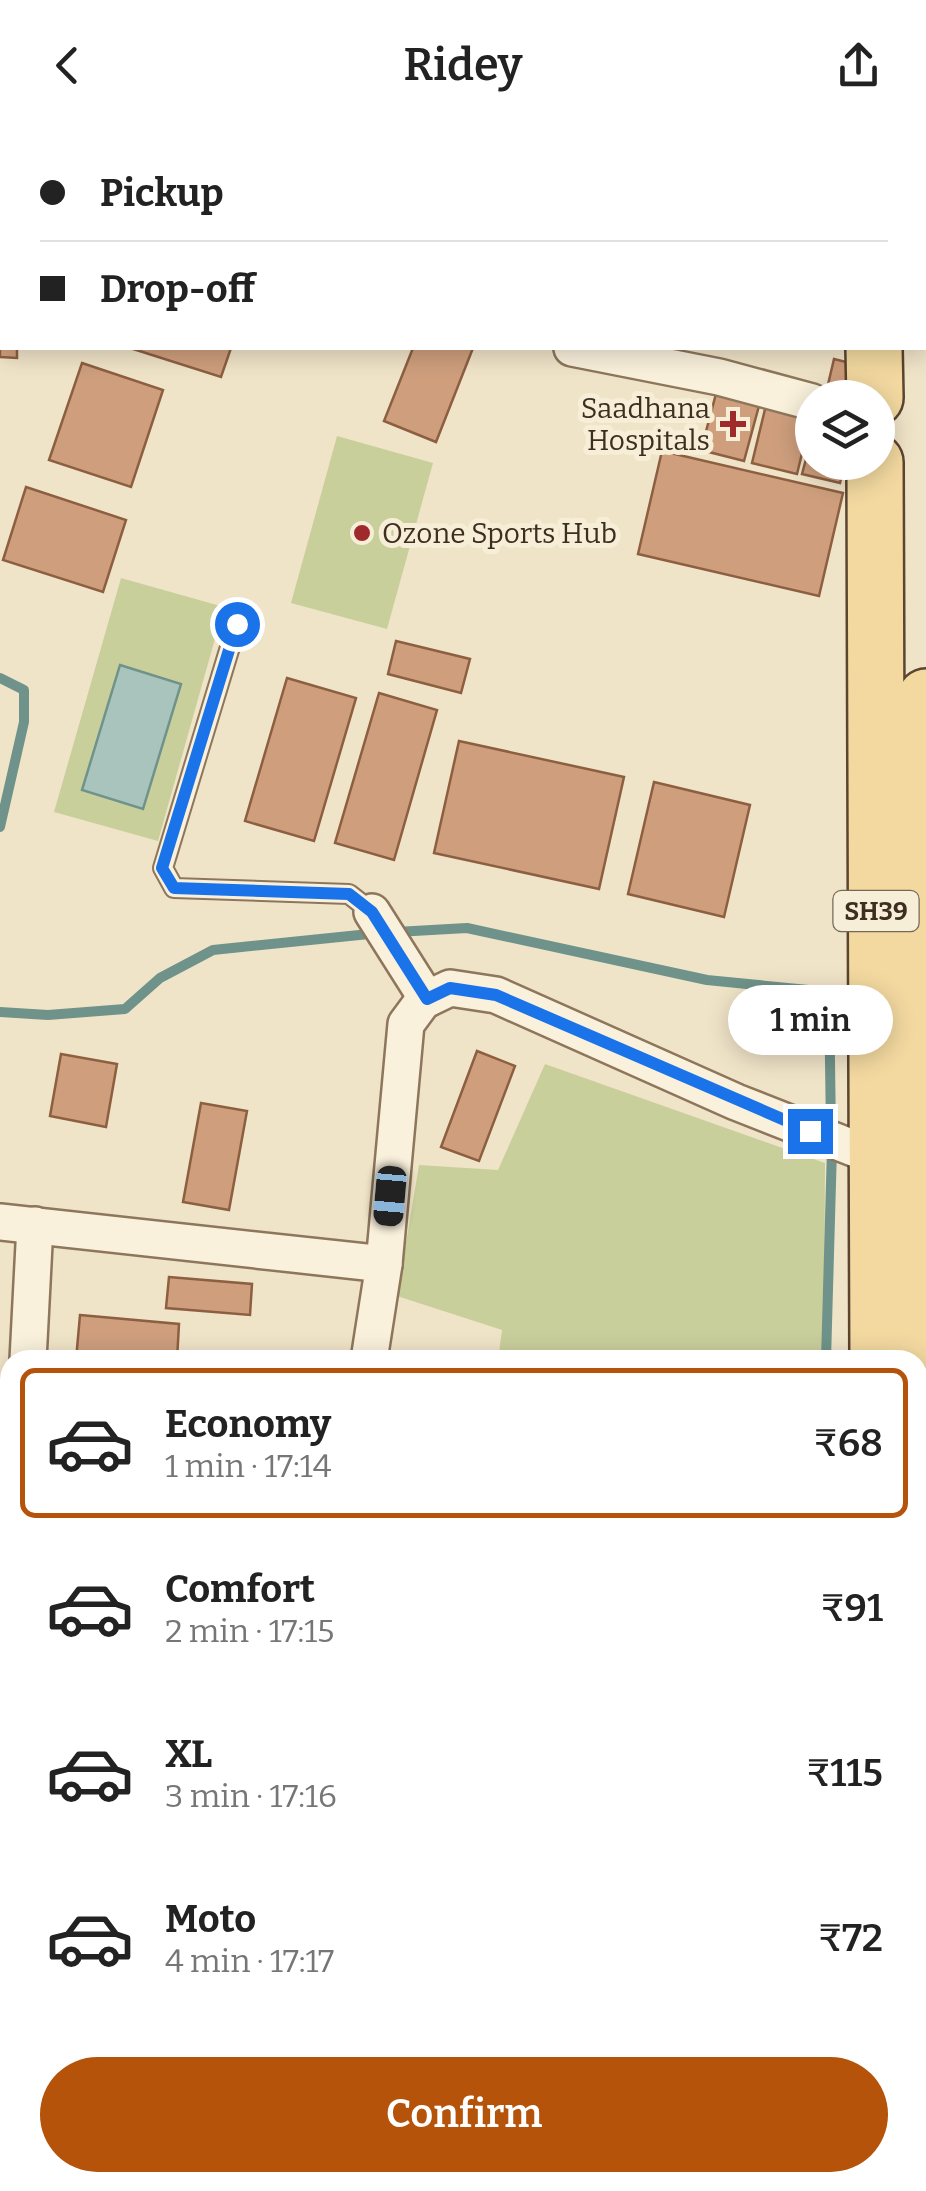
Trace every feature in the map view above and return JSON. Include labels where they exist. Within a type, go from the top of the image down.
[{"type":"main road","points":[[874,350],[875,380]]},
{"type":"main road","name":"SH39","points":[[875,480],[864,1152],[877,1350]]},
{"type":"main road","points":[[919,1350],[926,697]]},
{"type":"street","points":[[582,350],[719,377],[795,397]]},
{"type":"street","points":[[372,912],[427,999]]},
{"type":"street","points":[[371,1350],[384,1264],[406,1024],[427,999],[450,988],[496,995],[864,1152]]},
{"type":"street","points":[[27,1350],[17,1224],[384,1264]]},
{"type":"lane","points":[[237,624],[162,868],[174,888],[349,894],[372,912]]},
{"type":"green space","name":"Ozone Sports Hub","points":[[337,436],[433,463],[387,629],[291,603]]},
{"type":"green space","points":[[121,578],[224,607],[158,841],[54,812]]},
{"type":"green space","points":[[545,1064],[825,1163],[824,1350],[499,1350],[502,1330],[397,1296],[419,1165],[498,1170]]},
{"type":"water","points":[[120,665],[181,684],[143,809],[82,790]]},
{"type":"building","points":[[0,350],[17,350],[17,358],[0,357]]},
{"type":"building","points":[[136,350],[230,350],[221,377]]},
{"type":"building","points":[[412,350],[472,350],[436,442],[384,421]]},
{"type":"building","points":[[834,359],[846,362],[846,380],[829,380]]},
{"type":"building","points":[[82,363],[163,390],[131,487],[49,460]]},
{"type":"building","points":[[717,390],[760,402],[744,461],[701,450]]},
{"type":"building","points":[[767,401],[795,408],[795,474],[752,463]]},
{"type":"building","points":[[662,451],[843,493],[819,596],[638,554]]},
{"type":"building","points":[[26,487],[126,520],[103,592],[3,560]]},
{"type":"building","points":[[396,641],[470,659],[461,693],[388,674]]},
{"type":"building","points":[[287,678],[356,698],[314,841],[245,821]]},
{"type":"building","points":[[379,693],[437,710],[394,860],[335,843]]},
{"type":"building","points":[[459,741],[624,777],[599,889],[434,853]]},
{"type":"building","points":[[654,782],[750,805],[724,917],[628,894]]},
{"type":"building","points":[[477,1051],[515,1066],[479,1161],[441,1147]]},
{"type":"building","points":[[61,1054],[117,1064],[106,1127],[50,1116]]},
{"type":"building","points":[[201,1103],[247,1111],[229,1210],[183,1202]]},
{"type":"building","points":[[169,1277],[252,1284],[250,1315],[166,1308]]},
{"type":"building","points":[[80,1315],[179,1324],[178,1350],[77,1350]]},
{"type":"waterway","points":[[0,678],[24,690],[24,722],[0,827]]},
{"type":"waterway","points":[[396,932],[467,928],[707,980],[829,992],[831,1131]]},
{"type":"waterway","points":[[0,1012],[48,1015],[125,1009],[160,978],[213,950],[379,933]]},
{"type":"waterway","points":[[826,1350],[832,1148]]},
{"type":"place","name":"Saadhana Hospitals","points":[[733,424]]},
{"type":"place","name":"Ozone Sports Hub","points":[[362,533]]},
{"type":"route","points":[[237,624],[162,868],[174,888],[349,894],[372,912],[427,999],[450,988],[496,995],[810,1131]]}]
